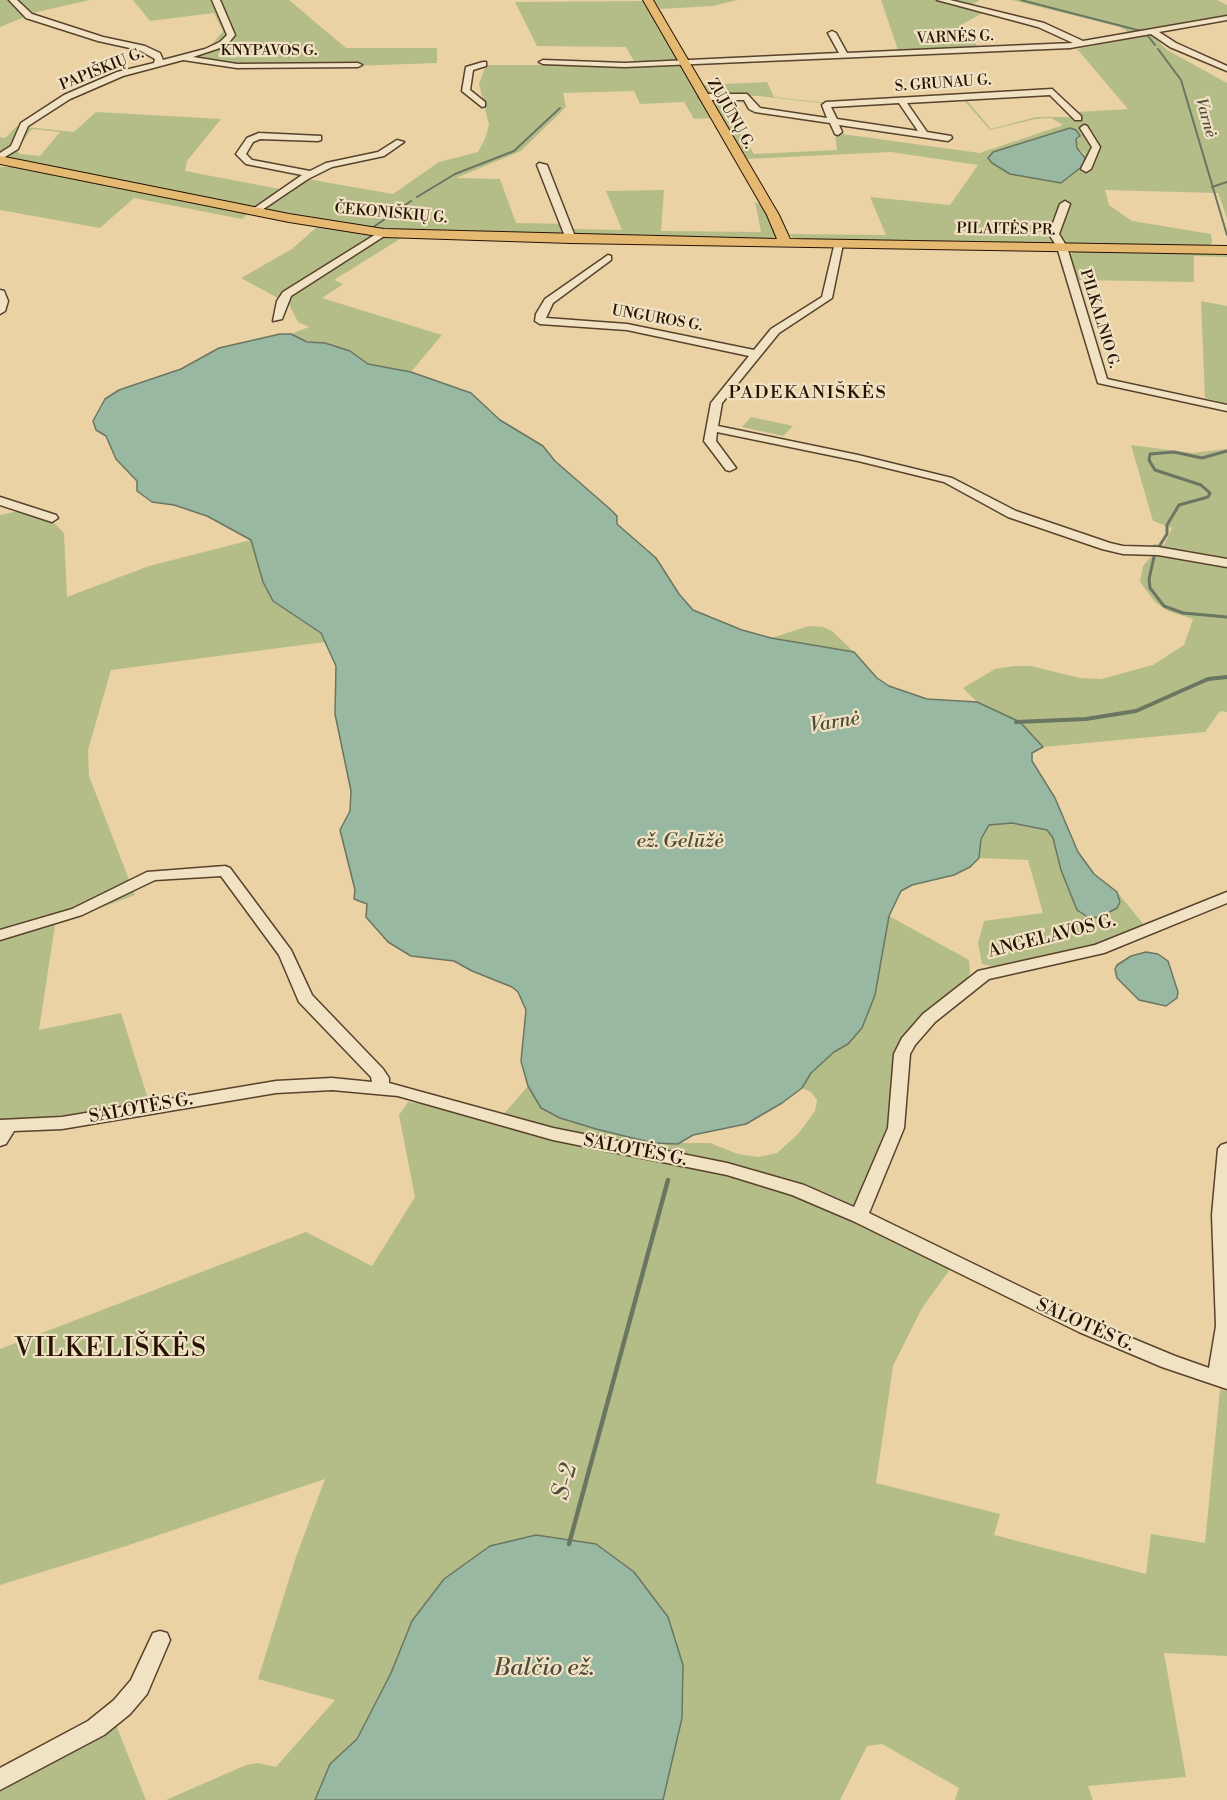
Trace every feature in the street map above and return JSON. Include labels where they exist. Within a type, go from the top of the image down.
[{"type":"main road","name":"ZUJŪNŲ G.","points":[[648,0],[682,63],[776,221],[785,243]]},
{"type":"main road","name":"ČEKONIŠKIŲ G.","points":[[0,158],[256,211],[384,233],[785,243]]},
{"type":"main road","name":"PILAITĖS PR.","points":[[785,243],[1227,250]]},
{"type":"street","points":[[13,0],[29,16],[101,39],[141,48],[157,55],[158,62]]},
{"type":"street","name":"PAPIŠKIŲ G.","points":[[0,158],[15,147],[20,130],[48,108],[120,74],[217,48],[231,35],[216,0]]},
{"type":"street","points":[[941,0],[1041,25],[1084,45]]},
{"type":"street","name":"VARNĖS G.","points":[[682,63],[1084,45],[1227,18]]},
{"type":"street","points":[[1152,32],[1173,45],[1227,69]]},
{"type":"street","points":[[832,33],[845,56]]},
{"type":"street","name":"KNYPAVOS G.","points":[[180,57],[237,66],[358,65]]},
{"type":"street","points":[[543,62],[586,65],[682,63]]},
{"type":"street","points":[[482,105],[466,91],[469,69],[483,64]]},
{"type":"street","name":"S. GRUNAU G.","points":[[834,122],[826,105],[1052,92],[1066,108],[1078,117]]},
{"type":"street","points":[[703,97],[747,97],[755,109],[948,138]]},
{"type":"street","points":[[902,102],[923,132],[922,134]]},
{"type":"street","points":[[834,122],[838,132]]},
{"type":"street","points":[[1084,128],[1096,147],[1086,169]]},
{"type":"street","points":[[310,174],[249,162],[241,154],[250,140],[259,136],[318,138]]},
{"type":"street","points":[[256,211],[310,174],[329,165],[381,154],[400,142]]},
{"type":"street","points":[[542,165],[571,239]]},
{"type":"street","points":[[1062,247],[1054,231],[1065,204]]},
{"type":"street","points":[[277,319],[282,301],[287,294],[384,233]]},
{"type":"street","points":[[730,468],[710,441],[717,403],[756,354],[782,326],[823,302],[832,287],[838,244]]},
{"type":"street","name":"PILKALNIO G.","points":[[1062,247],[1102,381],[1227,408]]},
{"type":"street","name":"UNGUROS G.","points":[[608,258],[549,301],[541,314],[540,321],[627,327],[756,354]]},
{"type":"street","points":[[0,292],[3,301],[0,311]]},
{"type":"street","points":[[712,428],[933,475],[958,484],[1012,514],[1106,546],[1227,563]]},
{"type":"street","points":[[0,501],[52,518]]},
{"type":"street","points":[[0,935],[77,912],[152,875],[225,871],[286,954],[305,998],[377,1073],[381,1078],[380,1087]]},
{"type":"street","name":"ANGELAVOS G.","points":[[859,1216],[897,1128],[902,1054],[908,1042],[929,1018],[984,975],[1099,949],[1227,897]]},
{"type":"street","name":"SALOTĖS G.","points":[[3,1131],[276,1087],[332,1084],[380,1087],[553,1134],[753,1175],[798,1190],[859,1216],[1086,1328],[1169,1362],[1222,1379]]},
{"type":"street","points":[[1222,1379],[1225,1326],[1221,1215],[1227,1149]]},
{"type":"street","points":[[0,1780],[96,1728],[122,1707],[139,1687],[160,1640]]},
{"type":"shaded area","points":[[0,0],[90,0],[37,12],[0,27]]},
{"type":"shaded area","points":[[133,0],[289,0],[346,48],[437,48],[437,63],[295,68],[239,68],[207,64],[188,58],[209,48],[223,31],[214,13],[150,21]]},
{"type":"shaded area","points":[[654,0],[738,0],[713,6],[660,9]]},
{"type":"shaded area","points":[[881,0],[980,0],[966,8],[983,13],[961,25],[978,47],[898,50]]},
{"type":"shaded area","points":[[1012,0],[1217,0],[1227,5],[1227,16],[1131,34],[1120,27]]},
{"type":"shaded area","points":[[644,1],[712,118],[694,119],[684,102],[640,104],[634,91],[563,93],[566,107],[521,151],[456,178],[500,179],[516,223],[571,224],[574,229],[622,230],[606,191],[664,190],[661,231],[761,232],[755,202],[761,205],[777,233],[775,237],[760,240],[455,234],[355,227],[0,157],[0,137],[5,138],[17,126],[74,132],[96,112],[221,119],[187,161],[185,171],[290,191],[307,179],[393,194],[439,162],[478,152],[489,125],[479,84],[486,65],[636,65],[626,47],[537,46],[515,2]],"holes":[[[32,129],[60,132],[40,156],[20,154],[16,149]]]},
{"type":"shaded area","points":[[1151,34],[1167,50],[1227,83],[1227,218],[1218,193],[1105,190],[1109,205],[1132,221],[1211,234],[1212,243],[1207,246],[794,239],[789,234],[886,235],[870,197],[950,205],[978,165],[891,152],[745,159],[702,85],[767,82],[774,97],[828,103],[964,97],[991,129],[1036,117],[1076,117],[1077,112],[1128,109],[1077,49]],"holes":[[[719,95],[759,96],[829,104],[962,98],[990,130],[1035,119],[1051,118],[1063,125],[980,153],[835,133],[837,150],[754,154]],[[1070,128],[1076,130],[1080,138],[1076,139],[1077,148],[1085,154],[1031,177],[1018,176],[992,163]]]},
{"type":"shaded area","points":[[0,167],[16,167],[249,212],[242,219],[134,198],[100,228],[0,210]]},
{"type":"shaded area","points":[[318,226],[403,237],[334,280],[343,284],[322,298],[442,335],[411,372],[368,364],[350,351],[297,339],[291,334],[309,327],[298,322],[289,304],[241,278],[292,249]]},
{"type":"shaded area","points":[[1075,251],[1227,252],[1227,257],[1194,256],[1194,282],[1077,280],[1070,255]]},
{"type":"shaded area","points":[[1201,301],[1227,306],[1227,404],[1205,398]]},
{"type":"shaded area","points":[[751,417],[793,426],[783,436],[742,427]]},
{"type":"shaded area","points":[[1131,445],[1193,453],[1227,449],[1227,712],[1220,711],[1205,732],[1043,747],[1020,722],[977,702],[963,688],[995,669],[1014,666],[1031,666],[1080,678],[1101,679],[1153,665],[1184,645],[1193,619],[1168,611],[1155,602],[1140,582],[1143,566],[1151,557],[1153,544],[1164,545],[1172,528],[1153,521]]},
{"type":"shaded area","points":[[19,511],[52,521],[64,533],[67,597],[149,566],[251,540],[263,582],[273,601],[321,633],[325,642],[111,670],[88,750],[89,776],[135,895],[55,925],[39,1030],[121,1013],[150,1105],[65,1118],[0,1123],[0,515]]},
{"type":"shaded area","points":[[809,626],[823,627],[832,631],[854,652],[771,638]]},
{"type":"shaded area","points":[[997,823],[1037,826],[1047,830],[1053,838],[1061,870],[1077,910],[1089,918],[1120,902],[1117,892],[1144,925],[1093,946],[994,967],[982,964],[978,943],[984,921],[1043,913],[1028,860],[979,858],[981,839],[988,825]]},
{"type":"shaded area","points":[[889,916],[969,960],[970,972],[966,984],[901,1041],[892,1111],[884,1147],[854,1221],[951,1268],[922,1308],[893,1366],[876,1483],[1000,1514],[994,1535],[1146,1574],[1151,1534],[1205,1543],[1220,1389],[1227,1391],[1227,1656],[1164,1653],[1186,1777],[1088,1786],[1093,1800],[955,1800],[959,1788],[882,1744],[867,1746],[840,1800],[663,1800],[682,1718],[683,1665],[412,1621],[391,1673],[357,1739],[330,1764],[315,1800],[166,1800],[246,1765],[258,1763],[276,1767],[335,1700],[258,1679],[296,1557],[325,1479],[126,1546],[0,1585],[0,1349],[306,1232],[372,1266],[415,1197],[399,1115],[408,1102],[433,1105],[495,1124],[528,1086],[541,1108],[653,1143],[710,1143],[738,1154],[758,1157],[777,1153],[798,1134],[815,1111],[817,1100],[811,1092],[802,1088],[811,1073],[834,1052],[848,1044],[881,964]]},
{"type":"shaded area","points":[[114,1720],[146,1800],[0,1800],[0,1791]]},
{"type":"water","points":[[1070,128],[1076,130],[1080,136],[1076,139],[1077,148],[1085,158],[1084,165],[1061,183],[1010,174],[988,158],[993,152]]},
{"type":"water","name":"ež. Gelūžė","points":[[280,334],[291,334],[307,342],[325,343],[350,351],[368,364],[411,372],[471,393],[500,420],[543,446],[555,461],[610,509],[617,516],[617,524],[656,558],[679,594],[693,610],[742,630],[771,638],[854,652],[877,678],[889,686],[927,699],[977,702],[1020,722],[1043,747],[1032,753],[1032,761],[1055,798],[1078,852],[1094,874],[1117,892],[1120,902],[1117,908],[1100,917],[1089,918],[1077,910],[1061,870],[1053,838],[1047,830],[1012,823],[989,825],[981,839],[979,858],[970,867],[954,875],[912,885],[901,891],[889,916],[875,995],[862,1028],[848,1044],[834,1052],[811,1073],[802,1088],[782,1103],[746,1124],[693,1135],[678,1144],[653,1143],[596,1129],[560,1118],[541,1108],[528,1086],[521,1061],[526,1010],[518,992],[512,987],[454,961],[411,956],[388,942],[366,917],[367,904],[354,899],[355,890],[340,830],[350,811],[351,791],[335,714],[336,666],[321,633],[273,601],[263,582],[251,540],[207,516],[174,505],[152,502],[137,491],[137,481],[116,459],[106,436],[96,430],[93,421],[105,399],[119,390],[181,369],[219,348]]},
{"type":"water","points":[[1146,952],[1158,954],[1168,961],[1178,992],[1177,998],[1166,1006],[1139,1000],[1117,978],[1115,969],[1117,965],[1131,956]]},
{"type":"water","name":"Balčio ež.","points":[[536,1535],[596,1544],[634,1572],[668,1617],[683,1665],[682,1718],[663,1800],[315,1800],[330,1764],[357,1739],[391,1673],[412,1621],[444,1579],[490,1546]]},
{"type":"waterway","points":[[1021,0],[1141,31]]},
{"type":"waterway","points":[[1148,36],[1155,45]]},
{"type":"waterway","name":"Varnė","points":[[1158,49],[1181,80],[1213,187]]},
{"type":"waterway","points":[[417,197],[455,174],[514,151],[560,108]]},
{"type":"waterway","points":[[1213,187],[1227,182]]},
{"type":"waterway","name":"Varnė","points":[[1213,187],[1227,235]]},
{"type":"waterway","points":[[372,228],[411,201]]},
{"type":"waterway","name":"Varnė","points":[[1160,545],[1167,534],[1167,525],[1179,505],[1208,497],[1210,493],[1201,485],[1155,470],[1149,460],[1150,454],[1174,452],[1202,458],[1227,451]]},
{"type":"waterway","name":"Varnė","points":[[1154,557],[1149,579],[1150,588],[1164,606],[1183,613],[1227,617]]},
{"type":"waterway","name":"Varnė","points":[[1016,722],[1086,719],[1136,711],[1208,679],[1227,677]]},
{"type":"waterway","name":"S-2","points":[[569,1544],[668,1180]]},
{"type":"district","name":"PADEKANIŠKĖS","points":[[808,394]]},
{"type":"district","name":"VILKELIŠKĖS","points":[[111,1350]]}]
